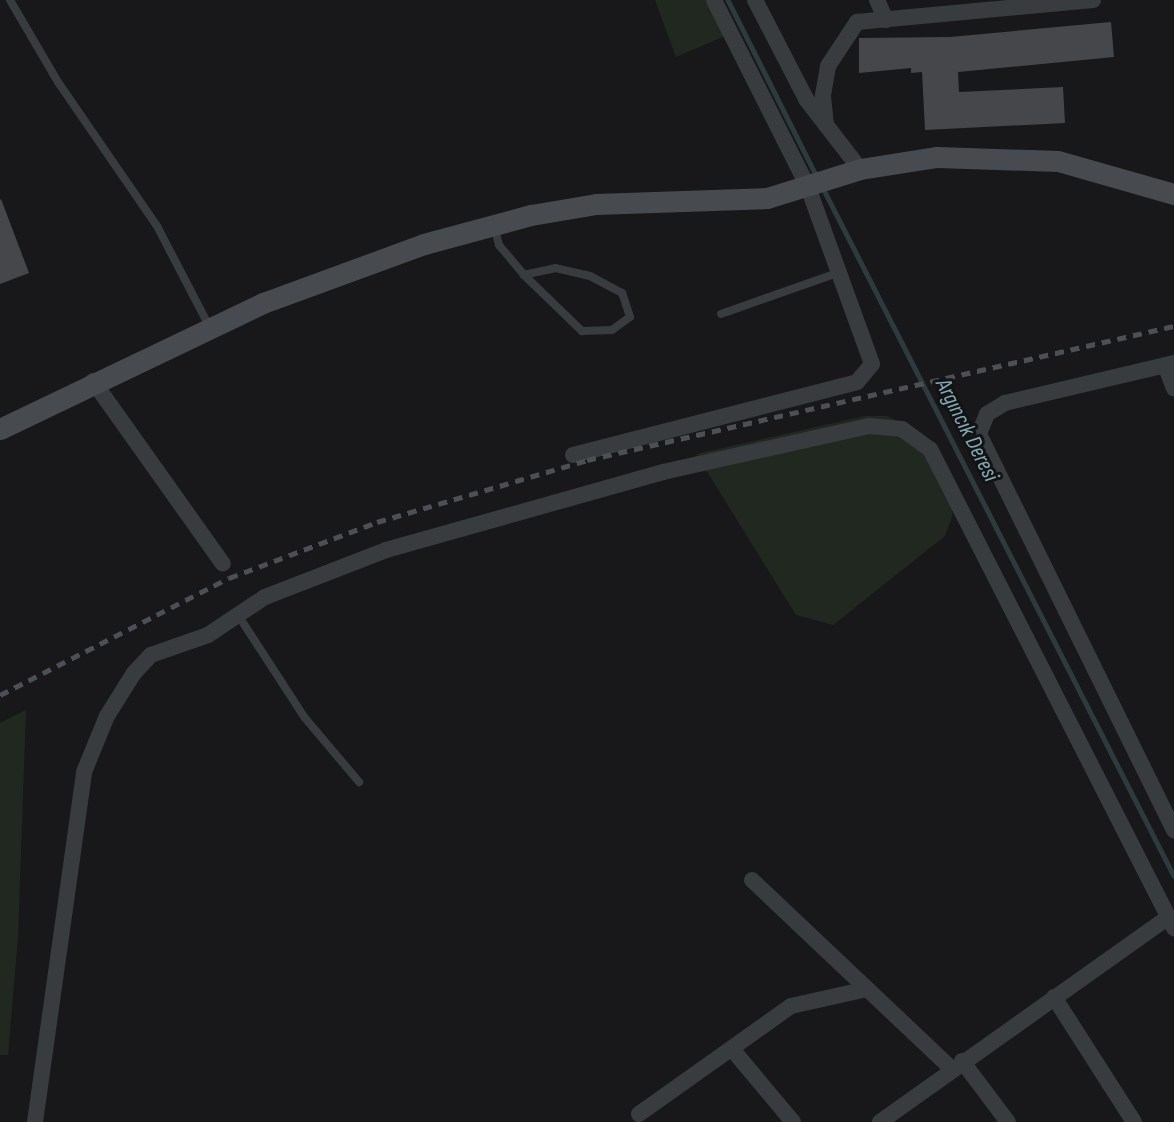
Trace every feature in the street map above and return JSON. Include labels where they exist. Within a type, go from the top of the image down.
[{"type":"street","points":[[572,455],[857,382],[872,364],[811,186],[714,0]]},
{"type":"street","points":[[755,0],[806,99],[826,125],[851,171]]},
{"type":"street","points":[[877,0],[886,20]]},
{"type":"street","points":[[826,125],[824,81],[834,52],[857,22],[1093,0]]},
{"type":"street","points":[[0,429],[93,381],[209,327],[325,280],[493,223],[596,204],[767,198],[851,171],[937,157],[1033,158],[1107,172],[1174,194]]},
{"type":"street","points":[[1174,388],[1169,364],[999,406],[984,420],[979,442],[1174,831]]},
{"type":"street","points":[[93,381],[223,564]]},
{"type":"street","points":[[36,1122],[80,791],[94,743],[125,685],[151,655],[208,635],[265,597],[386,550],[663,472],[869,426],[902,429],[930,449],[1171,923],[1054,997],[880,1122]]},
{"type":"street","points":[[752,880],[867,989],[957,1065],[1008,1122]]},
{"type":"street","points":[[639,1114],[790,1006],[867,989]]},
{"type":"street","points":[[1054,997],[1134,1122]]},
{"type":"street","points":[[732,1049],[793,1122]]},
{"type":"lane","points":[[9,0],[58,82],[157,226],[209,327]]},
{"type":"lane","points":[[493,223],[499,245],[524,275],[582,331],[612,330],[630,317],[622,293],[590,276],[556,268],[524,275]]},
{"type":"lane","points":[[721,314],[840,272]]},
{"type":"lane","points":[[237,615],[305,718],[359,782]]},
{"type":"shaded area","points":[[655,0],[706,0],[725,36],[676,57]]},
{"type":"shaded area","points":[[865,416],[887,416],[909,427],[953,507],[952,517],[945,536],[833,625],[796,615],[696,454]]},
{"type":"shaded area","points":[[26,710],[18,937],[8,1055],[0,1055],[0,723]]},
{"type":"building","points":[[1111,22],[1114,57],[958,72],[959,92],[1063,87],[1065,123],[925,130],[922,72],[911,73],[911,68],[859,73],[859,38],[950,37]]},
{"type":"building","points":[[0,200],[29,273],[0,284]]},
{"type":"waterway","name":"Argıncık Deresi","points":[[728,0],[817,177]]},
{"type":"waterway","name":"Argıncık Deresi","points":[[823,188],[1174,876]]},
{"type":"railway","points":[[0,695],[229,578],[377,522],[587,460],[1174,326]]}]
